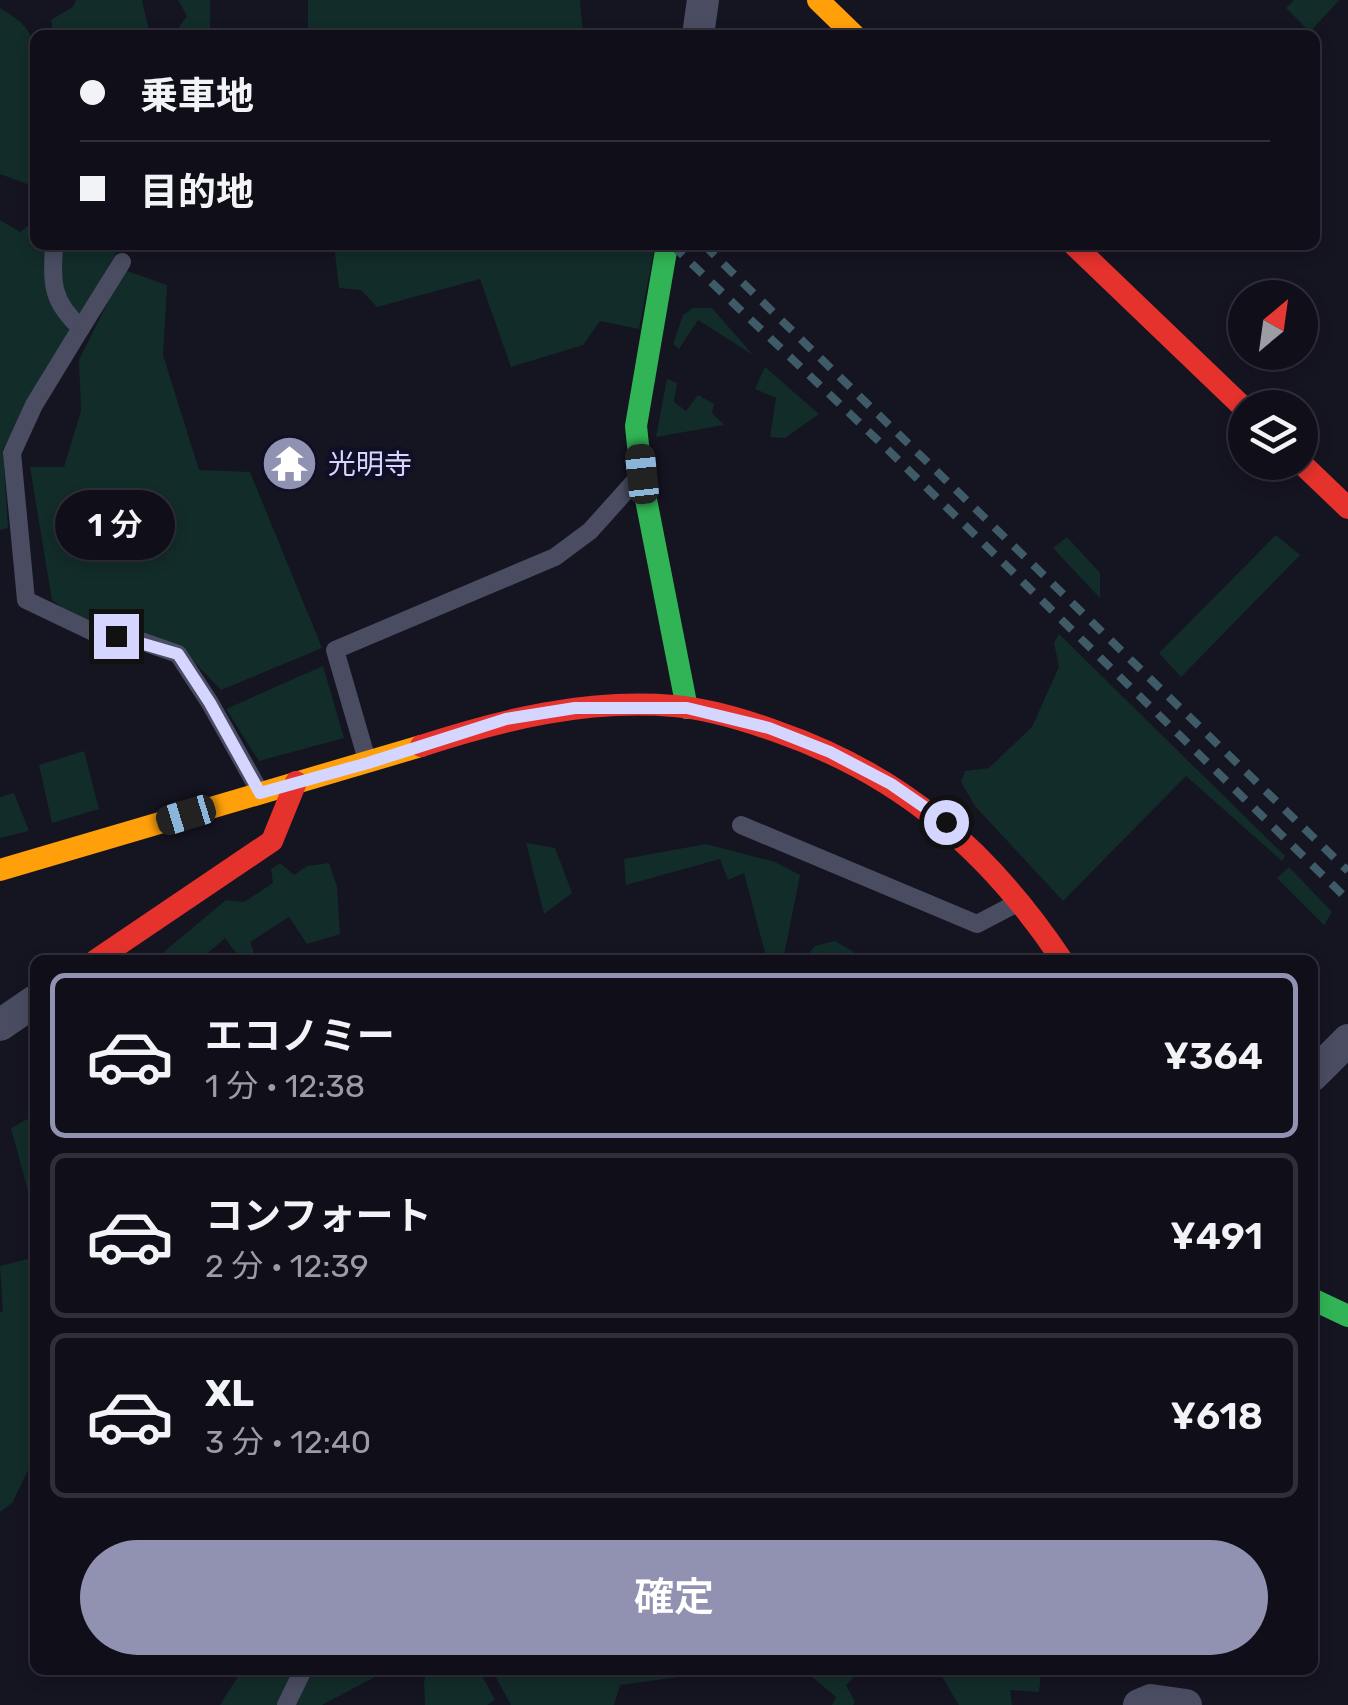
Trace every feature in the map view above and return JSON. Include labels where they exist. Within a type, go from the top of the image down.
[{"type":"street","points":[[699,30],[702,0]]},
{"type":"street","points":[[818,0],[849,30]]},
{"type":"street","points":[[667,250],[636,426],[687,708]]},
{"type":"street","points":[[1079,250],[1228,393]]},
{"type":"street","points":[[1318,479],[1348,508]]},
{"type":"street","points":[[0,870],[506,719],[575,708],[687,708],[769,728],[830,752],[891,784],[946,822],[998,873],[1046,932],[1059,955]]},
{"type":"street","points":[[103,955],[272,841],[296,782]]},
{"type":"street","points":[[0,1025],[30,1005]]},
{"type":"street","points":[[1318,1070],[1348,1040]]},
{"type":"street","points":[[1318,1302],[1348,1316]]},
{"type":"street","points":[[1147,1692],[1186,1705]]},
{"type":"lane","points":[[54,250],[52,278],[60,308],[81,328]]},
{"type":"lane","points":[[122,262],[34,405],[12,453],[26,600],[93,632],[138,640],[178,654],[260,793]]},
{"type":"lane","points":[[368,763],[335,650],[555,557],[590,532],[642,474]]},
{"type":"lane","points":[[741,825],[977,924],[1021,901]]},
{"type":"lane","points":[[286,1705],[301,1675]]},
{"type":"green space","points":[[76,0],[142,0],[149,30],[52,30],[51,20],[73,7]]},
{"type":"green space","points":[[178,0],[210,0],[210,30],[177,30],[187,16]]},
{"type":"green space","points":[[308,0],[580,0],[583,30],[308,30]]},
{"type":"green space","points":[[1294,0],[1339,0],[1312,30],[1286,8]]},
{"type":"green space","points":[[0,8],[30,34],[30,185],[0,174]]},
{"type":"green space","points":[[0,220],[20,232],[30,224],[30,250],[116,253],[3,449],[8,528],[0,530]]},
{"type":"green space","points":[[335,250],[654,250],[639,329],[600,321],[583,345],[511,367],[480,279],[377,307],[361,290],[339,288]]},
{"type":"green space","points":[[124,270],[167,285],[163,355],[199,470],[250,472],[322,648],[221,690],[181,648],[86,626],[52,600],[30,467],[64,467],[81,411],[79,360]]},
{"type":"green space","points":[[693,308],[712,308],[753,355],[698,320],[679,349],[673,344],[683,315]]},
{"type":"green space","points":[[765,367],[819,414],[785,438],[770,437],[776,398],[755,389]]},
{"type":"green space","points":[[667,379],[677,383],[674,402],[686,411],[698,395],[714,404],[712,413],[724,425],[656,437]]},
{"type":"green space","points":[[1276,535],[1300,555],[1181,677],[1159,653]]},
{"type":"green space","points":[[1067,537],[1100,573],[1100,598],[1053,548]]},
{"type":"green space","points":[[1059,634],[1285,856],[1282,861],[1186,776],[1063,901],[975,806],[961,782],[965,771],[989,768],[1032,727],[1059,667],[1054,643]]},
{"type":"green space","points":[[323,666],[344,738],[259,761],[226,709]]},
{"type":"green space","points":[[84,751],[99,809],[52,823],[39,765]]},
{"type":"green space","points":[[14,793],[29,831],[0,838],[0,797]]},
{"type":"green space","points":[[526,843],[555,848],[572,893],[544,914]]},
{"type":"green space","points":[[706,844],[775,862],[800,875],[784,955],[766,955],[744,873],[728,880],[720,859],[626,885],[624,859]]},
{"type":"green space","points":[[280,863],[294,875],[307,866],[329,863],[337,887],[340,934],[307,944],[289,917],[250,942],[255,955],[237,955],[225,938],[206,955],[160,955],[226,900],[244,902],[273,883],[271,869]]},
{"type":"green space","points":[[1289,867],[1332,912],[1324,925],[1277,878]]},
{"type":"green space","points":[[835,941],[859,955],[807,955],[815,946]]},
{"type":"green space","points":[[30,1118],[30,1198],[11,1128]]},
{"type":"green space","points":[[30,1258],[30,1466],[13,1502],[0,1512],[3,1311],[0,1266]]},
{"type":"green space","points":[[239,1675],[379,1675],[322,1705],[220,1705]]},
{"type":"green space","points":[[426,1675],[482,1675],[495,1700],[487,1705],[425,1705]]},
{"type":"green space","points":[[495,1675],[680,1675],[620,1685],[614,1705],[511,1705]]},
{"type":"green space","points":[[810,1675],[856,1675],[846,1685],[853,1705],[832,1705],[836,1697]]},
{"type":"green space","points":[[941,1675],[1041,1675],[1039,1692],[1010,1690],[1012,1705],[959,1705]]},
{"type":"railway","points":[[677,250],[885,447],[1348,900]]},
{"type":"railway","points":[[709,250],[1348,871]]},
{"type":"traffic: fast","points":[[666,250],[636,426],[641,474],[687,708]]},
{"type":"traffic: fast","points":[[1318,1302],[1348,1316]]},
{"type":"traffic: slow","points":[[818,0],[849,30]]},
{"type":"traffic: slow","points":[[0,870],[421,746]]},
{"type":"traffic: jam","points":[[1079,250],[1228,393]]},
{"type":"traffic: jam","points":[[1318,479],[1348,508]]},
{"type":"traffic: jam","points":[[421,746],[483,727],[577,708],[687,707],[753,723],[865,771],[940,822],[1005,885],[1058,955]]},
{"type":"traffic: jam","points":[[103,955],[272,841],[296,782]]},
{"type":"place","name":"光明寺","points":[[289,464]]},
{"type":"route","points":[[116,636],[178,654],[260,793],[506,719],[575,708],[687,708],[769,728],[830,752],[891,784],[946,822]]}]
